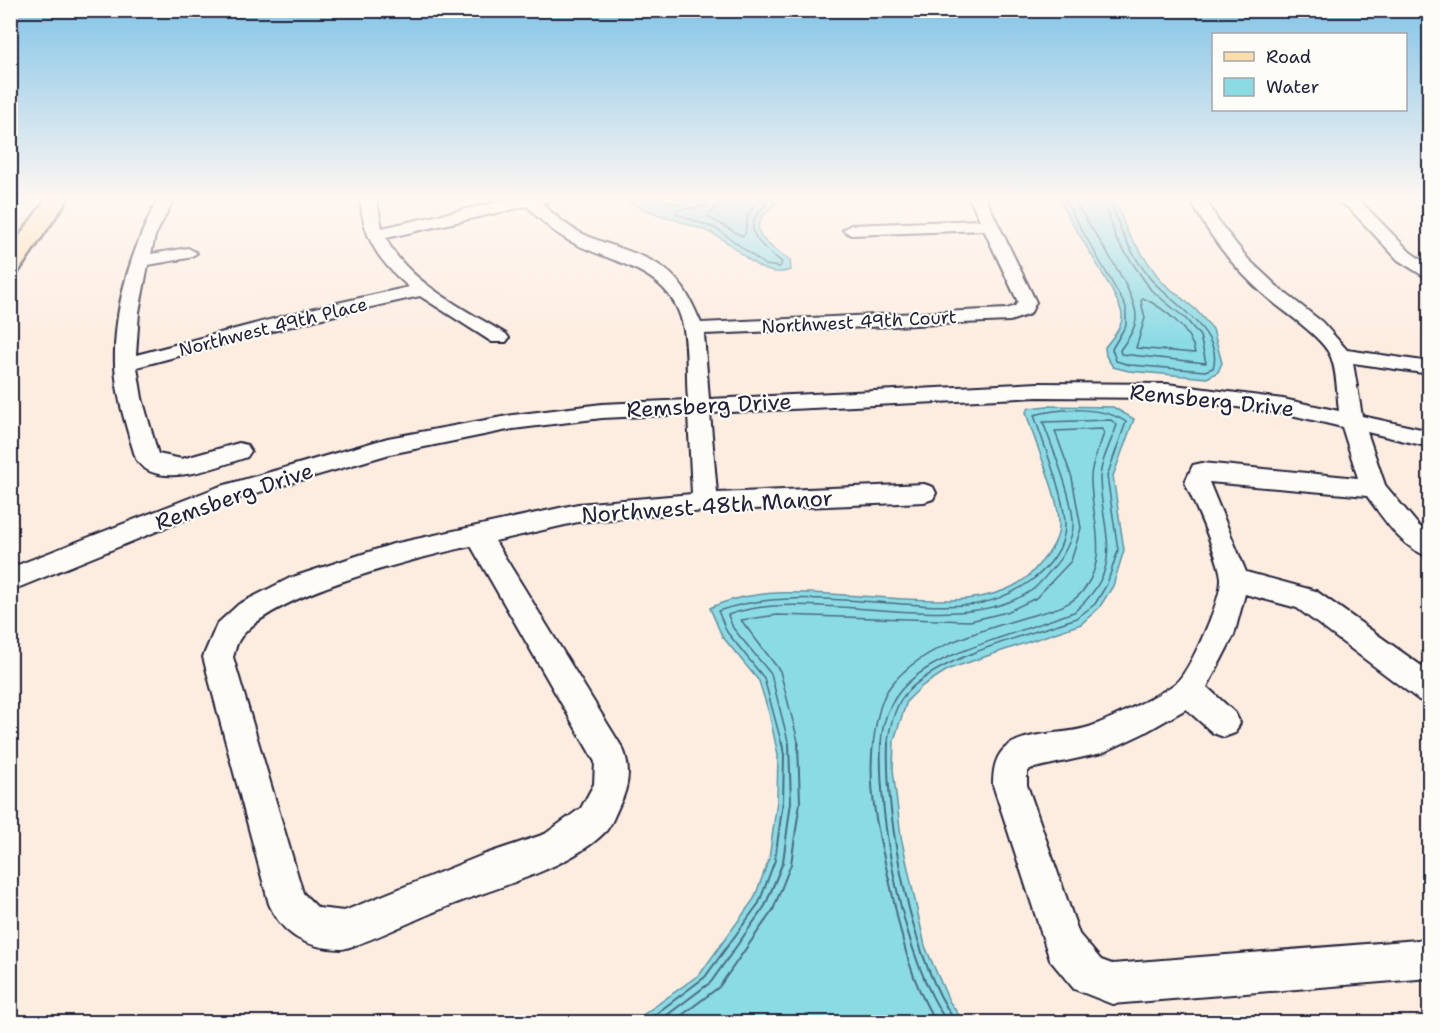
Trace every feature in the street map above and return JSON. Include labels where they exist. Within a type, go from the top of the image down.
[{"type":"main road","points":[[10,267],[25,245]]},
{"type":"street","points":[[144,245],[130,306],[125,364],[148,459],[162,467],[183,468],[239,451]]},
{"type":"street","points":[[381,245],[421,290],[499,338]]},
{"type":"street","points":[[596,245],[642,264],[668,281],[682,301],[694,329],[701,405],[705,502]]},
{"type":"street","name":"Northwest 49th Court","points":[[694,329],[1010,315],[1023,310],[1027,302],[1000,245]]},
{"type":"street","points":[[1228,245],[1242,263],[1273,293],[1315,326],[1341,355],[1352,421],[1374,488],[1410,533],[1430,547]]},
{"type":"street","points":[[1394,245],[1430,275]]},
{"type":"street","points":[[140,261],[188,253]]},
{"type":"street","name":"Northwest 49th Place","points":[[125,364],[315,314],[421,290]]},
{"type":"street","points":[[1341,355],[1430,368]]},
{"type":"street","name":"Remsberg Drive","points":[[10,580],[227,494],[388,446],[525,421],[602,411],[1038,390],[1167,391],[1283,406],[1430,439]]},
{"type":"street","points":[[1374,488],[1202,471],[1197,482],[1218,530],[1234,580],[1218,635],[1189,691],[1133,723],[1091,742],[1020,756],[1010,768],[1010,785],[1064,946],[1088,975],[1112,984],[1430,958]]},
{"type":"street","name":"Northwest 48th Manor","points":[[477,534],[611,760],[611,787],[592,820],[555,848],[483,873],[344,930],[309,926],[288,904],[218,657],[227,633],[249,612],[300,586],[402,551],[477,534],[578,513],[705,502],[924,493]]},
{"type":"street","points":[[1234,580],[1306,599],[1430,690]]},
{"type":"street","points":[[1189,691],[1224,723]]},
{"type":"water","points":[[730,245],[770,245],[790,260],[791,270],[769,271],[751,262]]},
{"type":"water","points":[[1086,245],[1136,245],[1161,281],[1195,309],[1213,329],[1222,363],[1218,372],[1207,378],[1129,371],[1113,367],[1106,356],[1105,347],[1121,324],[1122,315],[1120,306]]},
{"type":"water","points":[[1113,407],[1134,419],[1113,476],[1124,550],[1113,586],[1099,608],[1081,624],[949,669],[922,686],[907,701],[894,740],[893,769],[901,837],[925,946],[949,1001],[964,1022],[633,1022],[700,974],[754,899],[769,859],[777,801],[778,755],[769,713],[759,681],[722,636],[710,608],[746,597],[786,593],[919,600],[960,599],[997,593],[1026,578],[1051,549],[1059,530],[1055,499],[1026,412],[1029,408]]}]
